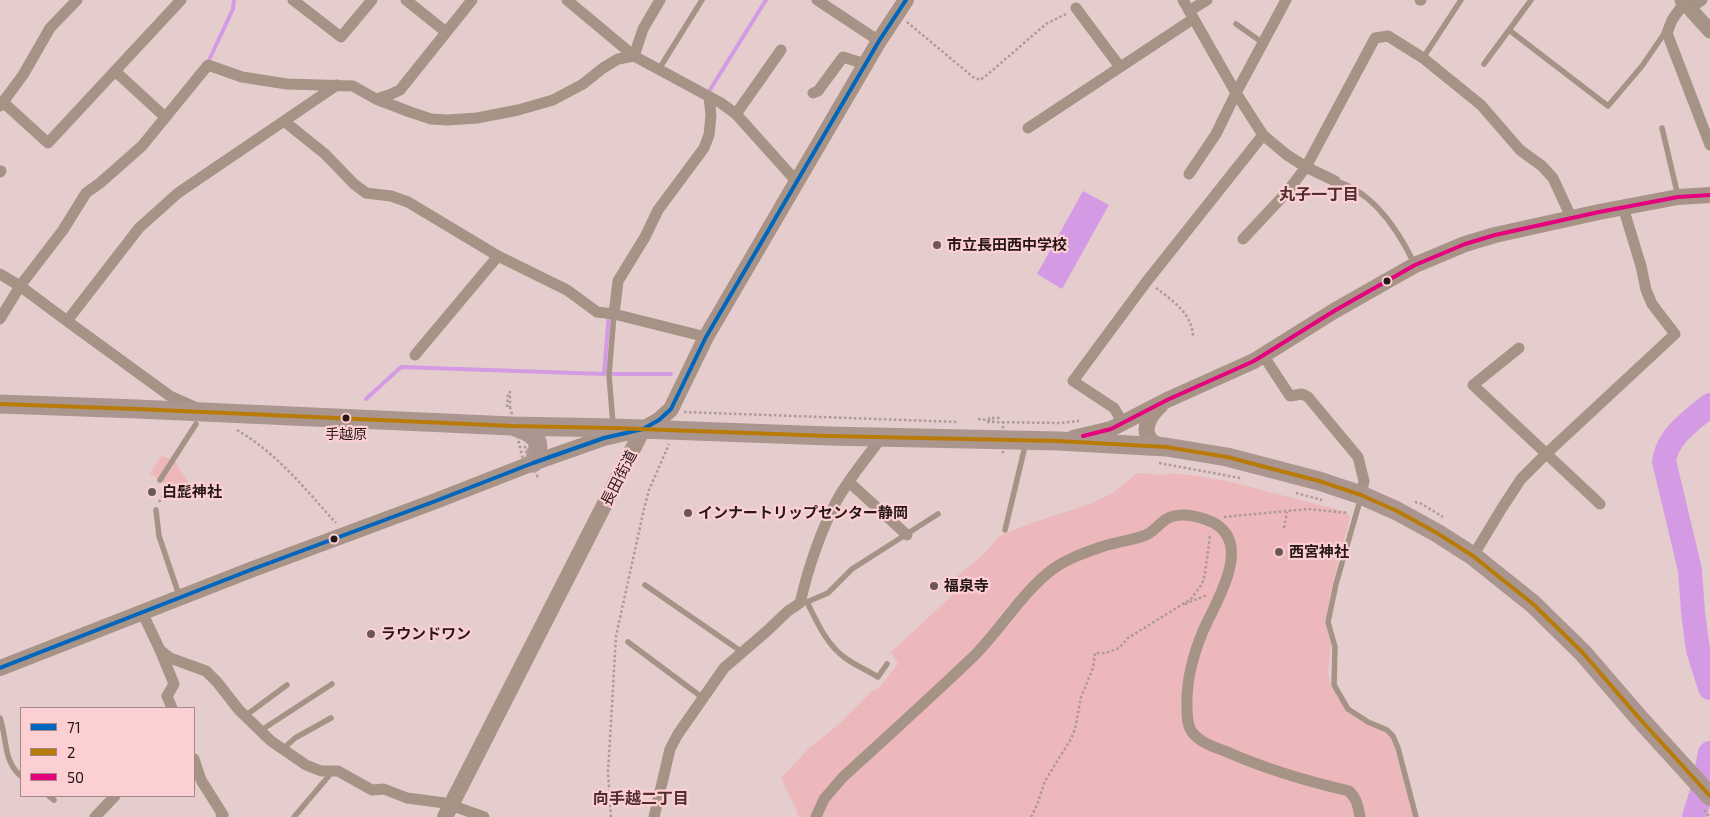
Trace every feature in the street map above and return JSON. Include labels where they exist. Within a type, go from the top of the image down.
[{"type":"highway","points":[[0,404],[202,418],[643,428],[1058,441],[1164,456],[1227,457],[1319,481],[1361,495],[1397,511],[1473,556],[1533,604],[1583,653],[1710,796]]},
{"type":"highway","points":[[512,426],[532,434],[536,440],[538,453],[532,464]]},
{"type":"main road","points":[[0,668],[180,597],[532,464],[604,438],[643,428],[659,420],[671,409],[706,337],[865,64],[906,0]]},
{"type":"main road","points":[[1058,441],[1111,429],[1167,400],[1263,356],[1334,311],[1415,265],[1480,240],[1623,207],[1678,197],[1710,194]]},
{"type":"main road","points":[[1164,456],[1149,438],[1146,429],[1148,421],[1157,408],[1167,400]]},
{"type":"main road","name":"長田街道","points":[[448,811],[643,428]]},
{"type":"street","points":[[77,0],[50,28],[23,75],[1,104],[48,142],[181,0]]},
{"type":"street","points":[[293,0],[341,37],[372,0]]},
{"type":"street","points":[[406,0],[446,32]]},
{"type":"street","points":[[376,99],[400,90],[472,0]]},
{"type":"street","points":[[567,0],[634,56],[721,103],[736,114],[797,182]]},
{"type":"street","points":[[634,56],[643,29],[660,0]]},
{"type":"street","points":[[817,0],[879,41]]},
{"type":"street","points":[[1182,0],[1236,93],[1263,135],[1274,146],[1306,167],[1335,181]]},
{"type":"street","points":[[1028,128],[1120,67],[1191,15],[1207,0]]},
{"type":"street","points":[[1189,174],[1216,134],[1286,0]]},
{"type":"street","points":[[1702,0],[1685,4],[1668,27],[1667,33],[1710,145]]},
{"type":"street","points":[[1685,4],[1710,31]]},
{"type":"street","points":[[1076,8],[1120,67]]},
{"type":"street","points":[[1243,239],[1287,192],[1306,167],[1375,38],[1388,36],[1423,58],[1481,105],[1520,150],[1542,166],[1553,178],[1561,192],[1571,218]]},
{"type":"street","points":[[736,114],[782,50]]},
{"type":"street","points":[[0,320],[20,286],[63,230],[86,193],[100,184],[142,146],[208,65],[242,77],[287,84],[354,86],[376,99],[431,119],[447,120],[518,110],[553,100],[577,88],[602,68],[618,59],[634,56]]},
{"type":"street","points":[[813,93],[818,91],[843,57],[865,64]]},
{"type":"street","points":[[115,71],[165,117]]},
{"type":"street","points":[[67,321],[139,228],[178,193],[337,85]]},
{"type":"street","points":[[614,314],[618,281],[645,237],[658,210],[704,148],[710,135],[711,115],[709,97]]},
{"type":"street","points":[[284,121],[325,154],[354,184],[366,193],[391,196],[408,202],[498,256],[567,290],[597,312],[614,314],[706,337]]},
{"type":"street","points":[[1123,423],[1114,408],[1073,380],[1263,135]]},
{"type":"street","points":[[1473,556],[1521,479],[1675,334],[1652,304],[1646,290],[1641,266],[1623,207]]},
{"type":"street","points":[[416,355],[498,256]]},
{"type":"street","points":[[0,274],[20,286],[202,418]]},
{"type":"street","points":[[1519,348],[1473,385],[1600,504]]},
{"type":"street","points":[[1263,356],[1290,396],[1302,394],[1308,397],[1358,457],[1364,481],[1361,495]]},
{"type":"street","points":[[654,817],[670,749],[678,734],[724,668],[768,631],[788,611],[804,602],[805,582],[837,502],[849,482],[883,436]]},
{"type":"street","points":[[849,482],[907,535]]},
{"type":"street","points":[[816,817],[824,799],[843,777],[984,645],[1041,578],[1054,568],[1088,552],[1147,534],[1163,520],[1171,516],[1182,515],[1205,519],[1217,525],[1224,532],[1228,541],[1232,560],[1223,589],[1203,631],[1188,682],[1187,715],[1193,734],[1210,745],[1262,766],[1298,779],[1349,792],[1358,805],[1360,817]]},
{"type":"street","points":[[142,612],[174,684],[167,696],[172,707]]},
{"type":"street","points":[[160,650],[170,658],[206,671],[260,731],[306,765],[321,770],[338,771],[372,790],[384,789],[407,798],[434,800],[448,811],[484,817]]},
{"type":"street","points":[[195,762],[201,780],[223,815],[221,817]]},
{"type":"street","points":[[96,817],[114,797]]},
{"type":"lane","points":[[659,69],[702,0]]},
{"type":"lane","points":[[1423,58],[1461,0]]},
{"type":"lane","points":[[1484,64],[1531,0]]},
{"type":"lane","points":[[1236,24],[1264,44]]},
{"type":"lane","points":[[1509,30],[1608,106],[1642,66],[1668,27]]},
{"type":"lane","points":[[1662,128],[1678,197]]},
{"type":"lane","points":[[1335,181],[1358,192],[1380,210],[1398,232],[1415,265]]},
{"type":"lane","points":[[613,428],[609,374],[614,314]]},
{"type":"lane","points":[[160,480],[202,418]]},
{"type":"lane","points":[[1004,530],[1027,441]]},
{"type":"lane","points":[[1361,495],[1336,584],[1328,622],[1335,647],[1334,685],[1348,709],[1368,722],[1387,730],[1393,736],[1402,762],[1416,817]]},
{"type":"lane","points":[[156,510],[159,536],[180,597]]},
{"type":"lane","points":[[887,664],[878,677],[843,656],[831,643],[804,602],[828,592],[852,569],[938,514]]},
{"type":"lane","points":[[645,585],[742,652]]},
{"type":"lane","points":[[628,642],[703,698]]},
{"type":"lane","points":[[260,731],[332,684]]},
{"type":"lane","points":[[245,716],[287,685]]},
{"type":"lane","points":[[0,718],[4,728],[6,752],[16,772],[20,775]]},
{"type":"lane","points":[[282,749],[295,738],[331,718]]},
{"type":"lane","points":[[294,817],[333,771]]},
{"type":"path","points":[[904,18],[973,78],[980,80],[1046,24],[1076,8]]},
{"type":"path","points":[[1148,281],[1187,316],[1191,322],[1193,338]]},
{"type":"path","points":[[507,407],[508,392],[510,392],[510,407],[524,460],[532,464]]},
{"type":"path","points":[[681,410],[689,414],[962,422]]},
{"type":"path","points":[[989,420],[989,418],[1000,418]]},
{"type":"path","points":[[978,419],[1003,421],[1004,456]]},
{"type":"path","points":[[971,422],[1059,422],[1086,419]]},
{"type":"path","points":[[230,425],[274,456],[290,471],[337,524]]},
{"type":"path","points":[[611,817],[608,773],[616,636],[649,490],[670,441]]},
{"type":"path","points":[[1164,456],[1193,469],[1244,479]]},
{"type":"path","points":[[156,510],[167,490],[167,485]]},
{"type":"path","points":[[1288,490],[1323,500]]},
{"type":"path","points":[[1205,519],[1308,509],[1356,513]]},
{"type":"path","points":[[1284,528],[1287,511]]},
{"type":"path","points":[[1032,817],[1045,780],[1073,734],[1081,697],[1093,668],[1095,654],[1106,653],[1119,648],[1128,638],[1191,599],[1202,584],[1210,535],[1217,525]]},
{"type":"path","points":[[1178,606],[1223,589]]},
{"type":"shaded area","points":[[1083,191],[1109,205],[1062,289],[1037,274]]},
{"type":"shaded area","points":[[161,456],[174,460],[189,483],[174,491],[150,473]]},
{"type":"shaded area","points":[[1137,473],[1164,475],[1170,473],[1199,476],[1231,482],[1347,512],[1350,518],[1332,586],[1325,622],[1331,645],[1328,674],[1331,687],[1345,709],[1361,721],[1389,735],[1395,748],[1413,817],[798,817],[796,808],[781,778],[809,748],[837,726],[871,692],[880,687],[898,664],[891,652],[956,592],[956,577],[986,552],[999,536],[1090,504],[1111,494]]},
{"type":"waterway","points":[[210,58],[233,9],[234,0]]},
{"type":"waterway","points":[[708,93],[766,0]]},
{"type":"waterway","points":[[366,399],[401,367],[604,374],[609,314]]},
{"type":"waterway","points":[[611,374],[671,374]]},
{"type":"waterway","points":[[1710,405],[1675,436],[1666,452],[1664,461],[1690,570],[1698,650],[1710,688]]},
{"type":"waterway","points":[[1694,817],[1710,753]]},
{"type":"transit line","name":"71","points":[[0,668],[253,569],[533,463],[604,438],[643,429],[659,420],[671,409],[706,337],[879,41],[906,0]]},
{"type":"transit line","name":"50","points":[[1083,436],[1111,429],[1167,400],[1254,361],[1334,311],[1415,265],[1465,244],[1495,235],[1599,212],[1678,197],[1710,195]]},
{"type":"transit line","name":"2","points":[[0,404],[512,426],[1058,441],[1166,447],[1227,457],[1319,481],[1361,495],[1397,511],[1473,556],[1533,604],[1583,653],[1710,796]]},
{"type":"place","name":"市立長田西中学校","points":[[937,245]]},
{"type":"place","name":"手越原","points":[[346,418]]},
{"type":"place","name":"白髭神社","points":[[152,492]]},
{"type":"place","name":"インナートリップセンター静岡","points":[[688,513]]},
{"type":"place","name":"西宮神社","points":[[1279,552]]},
{"type":"place","name":"福泉寺","points":[[934,586]]},
{"type":"place","name":"ラウンドワン","points":[[371,634]]},
{"type":"district","name":"丸子一丁目","points":[[1319,195]]},
{"type":"district","name":"向手越二丁目","points":[[641,799]]}]
